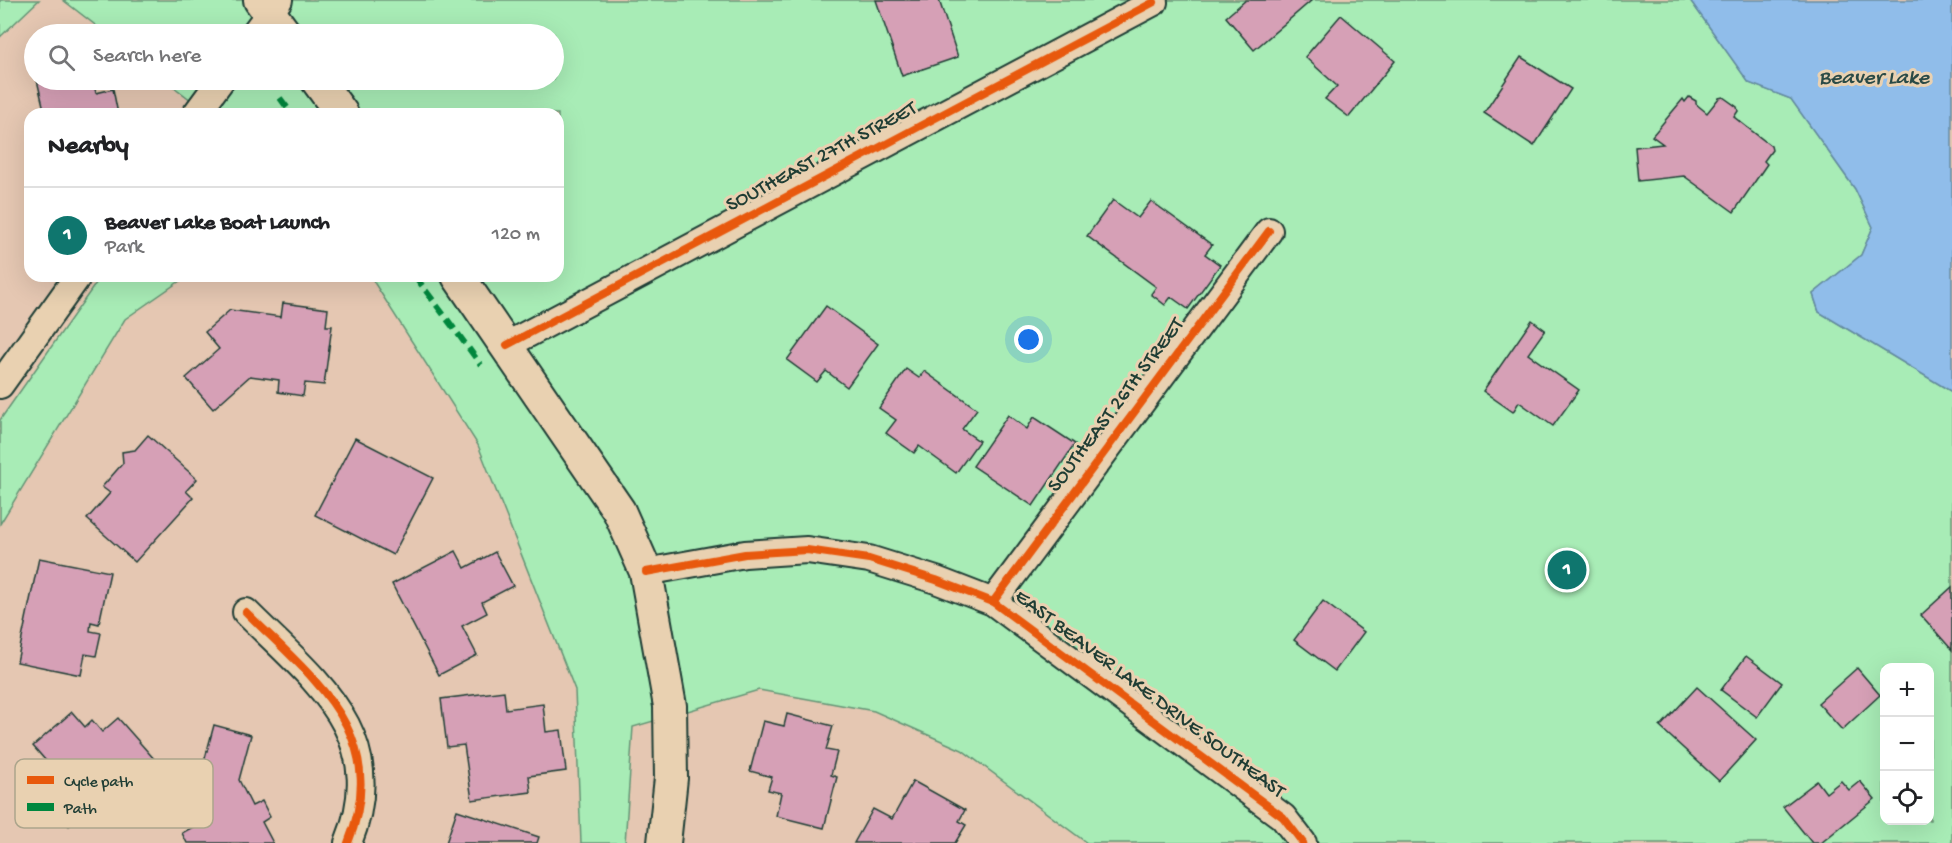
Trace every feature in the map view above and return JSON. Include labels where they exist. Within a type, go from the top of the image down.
[{"type":"street","name":"SOUTHEAST 27TH STREET","points":[[507,345],[1154,2]]},
{"type":"street","points":[[200,108],[213,90]]},
{"type":"street","points":[[324,90],[338,108]]},
{"type":"street","name":"SOUTHEAST 26TH STREET","points":[[993,602],[1269,231]]},
{"type":"street","points":[[0,385],[74,282]]},
{"type":"street","points":[[462,282],[620,511],[646,572],[670,706],[671,778],[664,843]]},
{"type":"street","name":"EAST BEAVER LAKE DRIVE SOUTHEAST","points":[[646,572],[745,554],[807,550],[869,559],[936,580],[993,602],[1283,817],[1303,843]]},
{"type":"street","points":[[246,612],[332,699],[348,724],[357,751],[361,785],[357,822],[348,843]]},
{"type":"green space","points":[[0,0],[39,0],[0,37]]},
{"type":"green space","points":[[63,0],[1690,0],[1749,83],[1791,99],[1855,189],[1873,227],[1861,255],[1813,294],[1819,312],[1952,392],[1952,843],[1087,843],[962,750],[874,711],[759,690],[633,727],[625,843],[581,843],[575,690],[478,445],[374,282],[564,282],[564,108],[201,108],[178,90],[564,90],[564,24],[94,24]]},
{"type":"green space","points":[[97,282],[178,282],[125,319],[0,524],[0,420]]},
{"type":"water","name":"Beaver Lake","points":[[1690,0],[1952,0],[1952,392],[1819,312],[1813,294],[1861,255],[1873,227],[1855,189],[1791,99],[1749,83]]},
{"type":"building","points":[[876,0],[939,0],[958,57],[902,76]]},
{"type":"building","points":[[1246,0],[1312,0],[1254,50],[1226,17]]},
{"type":"building","points":[[1341,15],[1395,61],[1349,117],[1325,99],[1337,86],[1305,57]]},
{"type":"building","points":[[1521,57],[1571,89],[1534,146],[1484,113]]},
{"type":"building","points":[[39,90],[95,90],[96,93],[113,90],[117,108],[44,108]]},
{"type":"building","points":[[1689,97],[1707,113],[1719,98],[1723,97],[1737,107],[1738,111],[1734,117],[1771,146],[1772,150],[1764,161],[1767,164],[1734,212],[1684,176],[1638,181],[1635,147],[1663,144],[1652,136],[1683,99],[1685,102]]},
{"type":"building","points":[[1113,200],[1138,218],[1151,201],[1212,245],[1205,254],[1220,265],[1188,309],[1171,297],[1165,305],[1151,294],[1156,287],[1087,236]]},
{"type":"building","points":[[283,303],[328,309],[326,326],[332,326],[324,385],[305,383],[303,396],[278,392],[279,380],[250,376],[213,409],[186,378],[219,349],[205,332],[230,310],[281,317]]},
{"type":"building","points":[[826,306],[878,344],[847,387],[826,371],[817,382],[787,360]]},
{"type":"building","points":[[1532,320],[1545,330],[1528,354],[1579,390],[1553,426],[1519,402],[1513,412],[1483,391]]},
{"type":"building","points":[[906,369],[919,378],[924,371],[977,409],[962,429],[979,441],[956,473],[919,446],[914,453],[886,433],[896,420],[879,408]]},
{"type":"building","points":[[1008,415],[1027,429],[1034,417],[1075,444],[1033,506],[973,466]]},
{"type":"building","points":[[148,435],[197,479],[186,491],[193,498],[135,562],[87,519],[110,493],[102,487],[123,463],[122,452],[135,450]]},
{"type":"building","points":[[355,438],[433,478],[393,555],[315,515]]},
{"type":"building","points":[[456,551],[465,568],[495,552],[513,586],[482,602],[487,613],[462,626],[477,655],[439,675],[392,584]]},
{"type":"building","points":[[39,558],[110,572],[99,624],[91,622],[90,631],[101,633],[96,656],[85,654],[81,675],[17,662]]},
{"type":"building","points":[[1952,587],[1952,650],[1921,615]]},
{"type":"building","points":[[1323,601],[1364,632],[1335,671],[1294,640]]},
{"type":"building","points":[[1746,656],[1782,683],[1757,717],[1721,690]]},
{"type":"building","points":[[1857,668],[1880,695],[1842,730],[1818,703]]},
{"type":"building","points":[[1697,687],[1756,740],[1719,781],[1660,727]]},
{"type":"building","points":[[504,691],[506,709],[543,704],[546,732],[561,730],[566,771],[529,776],[531,792],[472,800],[464,745],[447,747],[441,699]]},
{"type":"building","points":[[72,712],[85,727],[92,720],[102,732],[118,718],[154,759],[44,759],[33,746]]},
{"type":"building","points":[[787,714],[833,726],[826,750],[837,752],[831,775],[837,777],[824,828],[776,816],[781,793],[768,790],[772,777],[750,771],[763,721],[784,726]]},
{"type":"building","points":[[214,725],[251,735],[239,780],[252,806],[262,801],[270,817],[262,822],[273,843],[187,843],[182,833],[191,828],[213,828],[213,759],[205,759]]},
{"type":"building","points":[[913,781],[965,810],[959,821],[966,825],[955,843],[854,843],[873,809],[892,819]]},
{"type":"building","points":[[1817,781],[1826,793],[1841,781],[1849,790],[1860,781],[1875,799],[1821,843],[1812,843],[1783,807]]},
{"type":"building","points":[[457,810],[539,837],[537,843],[446,843]]},
{"type":"marked path","points":[[280,98],[288,108]]},
{"type":"marked path","points":[[419,282],[481,365]]},
{"type":"cycle path","points":[[507,345],[1154,2]]},
{"type":"cycle path","points":[[993,602],[1269,231]]},
{"type":"cycle path","points":[[646,572],[745,554],[807,550],[869,559],[936,580],[993,602],[1283,817],[1303,843]]},
{"type":"cycle path","points":[[246,612],[320,686],[339,712],[353,740],[360,771],[359,805],[348,843]]},
{"type":"place","name":"Beaver Lake Boat Launch","points":[[1567,570]]}]
